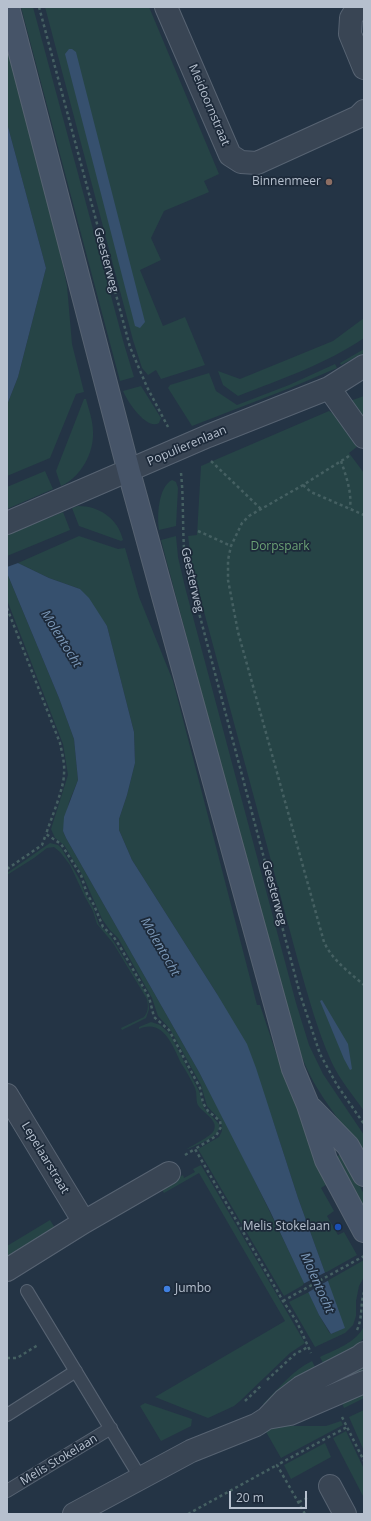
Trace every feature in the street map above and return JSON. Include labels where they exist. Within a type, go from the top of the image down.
[{"type":"main road","points":[[8,7],[129,472],[293,1069],[308,1105],[326,1160],[364,1231]]},
{"type":"main road","points":[[308,1105],[348,1146],[364,1175]]},
{"type":"street","name":"Meidoornstraat","points":[[166,7],[230,155],[241,162],[257,163],[358,117],[364,111]]},
{"type":"street","points":[[355,13],[350,34],[364,68]]},
{"type":"street","name":"Populierenlaan","points":[[7,523],[129,472],[179,449],[329,388],[364,366]]},
{"type":"street","points":[[329,388],[364,437]]},
{"type":"street","name":"Lepelaarstraat","points":[[7,1095],[84,1222]]},
{"type":"street","points":[[7,1270],[84,1222],[169,1173]]},
{"type":"street","points":[[74,1514],[140,1477],[191,1451],[256,1425],[267,1418],[284,1400],[301,1387],[364,1353]]},
{"type":"street","points":[[267,1418],[290,1414],[364,1382]]},
{"type":"street","points":[[330,1486],[345,1514]]},
{"type":"lane","name":"Melis Stokelaan","points":[[27,1291],[140,1477]]},
{"type":"lane","points":[[7,1415],[76,1371]]},
{"type":"lane","name":"Melis Stokelaan","points":[[7,1491],[111,1428]]},
{"type":"path","name":"Geesterweg","points":[[39,7],[130,347],[147,387],[179,449],[184,497],[182,531],[185,560],[300,994],[320,1054],[337,1085],[364,1124]]},
{"type":"path","points":[[351,455],[249,516],[242,523],[232,546],[228,560],[228,580],[238,632],[324,942],[327,949],[338,962],[364,986]]},
{"type":"path","points":[[211,461],[261,509]]},
{"type":"path","points":[[341,461],[351,500],[350,508]]},
{"type":"path","points":[[303,485],[311,492],[364,515]]},
{"type":"path","points":[[198,531],[232,546]]},
{"type":"path","points":[[7,608],[60,743],[65,776],[42,845],[7,869]]},
{"type":"path","points":[[46,834],[60,844],[80,876],[103,927],[119,944],[149,997],[154,1017],[169,1030],[200,1088],[203,1103],[208,1111],[220,1121],[221,1127],[216,1136],[178,1160],[169,1173]]},
{"type":"path","points":[[195,1149],[283,1301],[297,1322],[322,1375]]},
{"type":"path","points":[[283,1301],[364,1256]]},
{"type":"path","points":[[7,1358],[17,1358],[54,1336]]},
{"type":"path","points":[[242,1403],[286,1361],[308,1347]]},
{"type":"path","points":[[333,1396],[364,1461]]},
{"type":"path","points":[[188,1514],[347,1427]]},
{"type":"path","points":[[278,1465],[305,1514]]},
{"type":"green space","points":[[21,7],[33,7],[134,377],[120,381]]},
{"type":"green space","points":[[45,7],[149,7],[219,174],[204,181],[209,192],[164,211],[151,238],[161,260],[140,270],[163,326],[185,317],[205,365],[161,379],[156,370],[148,375],[142,368],[133,340]]},
{"type":"green space","points":[[7,45],[59,247],[67,286],[72,344],[84,392],[76,394],[50,458],[7,476],[7,405],[18,377],[46,268],[7,123]]},
{"type":"green space","points":[[364,318],[364,338],[334,356],[287,377],[238,396],[223,385],[218,371],[240,379],[333,341]]},
{"type":"green space","points":[[364,349],[364,353],[341,365],[340,363]]},
{"type":"green space","points":[[335,364],[337,368],[192,426],[168,388],[170,385],[209,373],[216,391],[237,405],[289,385]]},
{"type":"green space","points":[[141,386],[161,418],[159,423],[149,423],[143,419],[133,408],[123,391]]},
{"type":"green space","points":[[364,396],[364,420],[350,401]]},
{"type":"green space","points":[[84,399],[86,399],[91,416],[93,432],[93,440],[89,456],[75,477],[61,486],[56,471]]},
{"type":"green space","name":"Dorpspark","points":[[329,411],[334,414],[358,446],[349,453],[364,473],[364,1111],[335,1069],[313,1012],[192,567],[188,536],[197,535],[201,466]]},
{"type":"green space","points":[[45,471],[53,489],[7,509],[7,487]]},
{"type":"green space","points":[[172,480],[176,482],[178,488],[176,526],[159,530],[158,518],[161,495],[167,484]]},
{"type":"green space","points":[[78,506],[94,508],[107,515],[117,526],[123,540],[121,541],[79,526],[72,508]]},
{"type":"green space","points":[[63,512],[70,530],[7,556],[7,535]]},
{"type":"green space","points":[[79,536],[118,549],[125,548],[139,597],[173,681],[257,1005],[260,1005],[277,1056],[329,1183],[321,1188],[334,1211],[327,1216],[338,1235],[344,1232],[357,1255],[325,1273],[298,1198],[273,1121],[217,994],[132,860],[119,830],[119,819],[135,763],[134,732],[107,626],[80,589],[49,578],[18,563]]},
{"type":"green space","points":[[176,536],[178,557],[185,587],[296,1003],[309,1045],[323,1074],[364,1135],[364,1158],[324,1099],[309,1073],[287,1015],[161,540]]},
{"type":"green space","points":[[7,573],[59,698],[74,739],[78,780],[69,802],[63,831],[199,1072],[233,1136],[305,1284],[284,1296],[198,1149],[219,1137],[222,1131],[221,1121],[207,1106],[201,1085],[170,1029],[158,1016],[152,998],[118,938],[102,919],[83,876],[64,845],[55,838],[51,829],[68,775],[63,744],[7,600]]},
{"type":"green space","points":[[50,843],[58,845],[62,849],[80,880],[93,907],[99,925],[109,934],[148,997],[149,1009],[146,1018],[122,1030],[121,1028],[146,1015],[148,1006],[147,999],[113,943],[97,924],[93,911],[70,865],[54,847],[47,848],[7,875],[7,873]]},
{"type":"green space","points":[[151,1022],[160,1025],[170,1034],[199,1091],[204,1108],[219,1124],[217,1133],[208,1140],[188,1149],[213,1132],[215,1126],[214,1122],[197,1103],[195,1088],[171,1042],[155,1027],[139,1029],[139,1027]]},
{"type":"green space","points":[[341,1154],[364,1194],[364,1213],[334,1158]]},
{"type":"green space","points":[[201,1165],[305,1343],[290,1353],[234,1406],[208,1418],[155,1397],[285,1321],[199,1173],[164,1193],[161,1188],[183,1175],[184,1178],[195,1172],[193,1169]]},
{"type":"green space","points":[[50,1220],[55,1228],[7,1258],[7,1246]]},
{"type":"green space","points":[[364,1260],[364,1277],[359,1286],[356,1301],[356,1316],[353,1325],[345,1333],[315,1347],[289,1302],[309,1292],[319,1315],[329,1332],[331,1334],[344,1328],[327,1281]]},
{"type":"green space","points":[[364,1326],[364,1338],[360,1342],[345,1352],[323,1363],[320,1357],[351,1341]]},
{"type":"green space","points":[[312,1361],[315,1367],[265,1406],[263,1404],[292,1374]]},
{"type":"green space","points":[[364,1363],[364,1374],[337,1387],[333,1379]]},
{"type":"green space","points":[[364,1389],[364,1398],[344,1408],[341,1401]]},
{"type":"green space","points":[[145,1403],[192,1419],[191,1426],[161,1441],[140,1406]]},
{"type":"green space","points":[[364,1410],[364,1451],[349,1417]]},
{"type":"green space","points":[[341,1421],[343,1425],[281,1458],[265,1430],[275,1426],[326,1426]]},
{"type":"green space","points":[[346,1431],[364,1469],[364,1498],[333,1438]]},
{"type":"green space","points":[[325,1443],[331,1457],[291,1479],[284,1465]]},
{"type":"water","points":[[69,49],[76,52],[145,322],[140,328],[135,326],[65,54]]},
{"type":"water","points":[[7,123],[46,268],[18,377],[7,405]]},
{"type":"water","name":"Molentocht","points":[[18,563],[49,578],[80,589],[89,598],[107,626],[134,732],[135,763],[119,819],[119,830],[132,860],[247,1044],[298,1198],[345,1328],[331,1334],[319,1315],[270,1211],[199,1072],[63,831],[64,817],[78,780],[74,739],[59,698],[7,573],[7,567]]},
{"type":"water","points":[[322,1000],[348,1044],[352,1069],[350,1070],[320,1001]]},
{"type":"pier","points":[[326,1272],[329,1280],[307,1293],[303,1284]]},
{"type":"place","name":"Binnenmeer","points":[[329,182]]},
{"type":"place","name":"Melis Stokelaan","points":[[338,1227]]},
{"type":"place","name":"Jumbo","points":[[167,1289]]}]
